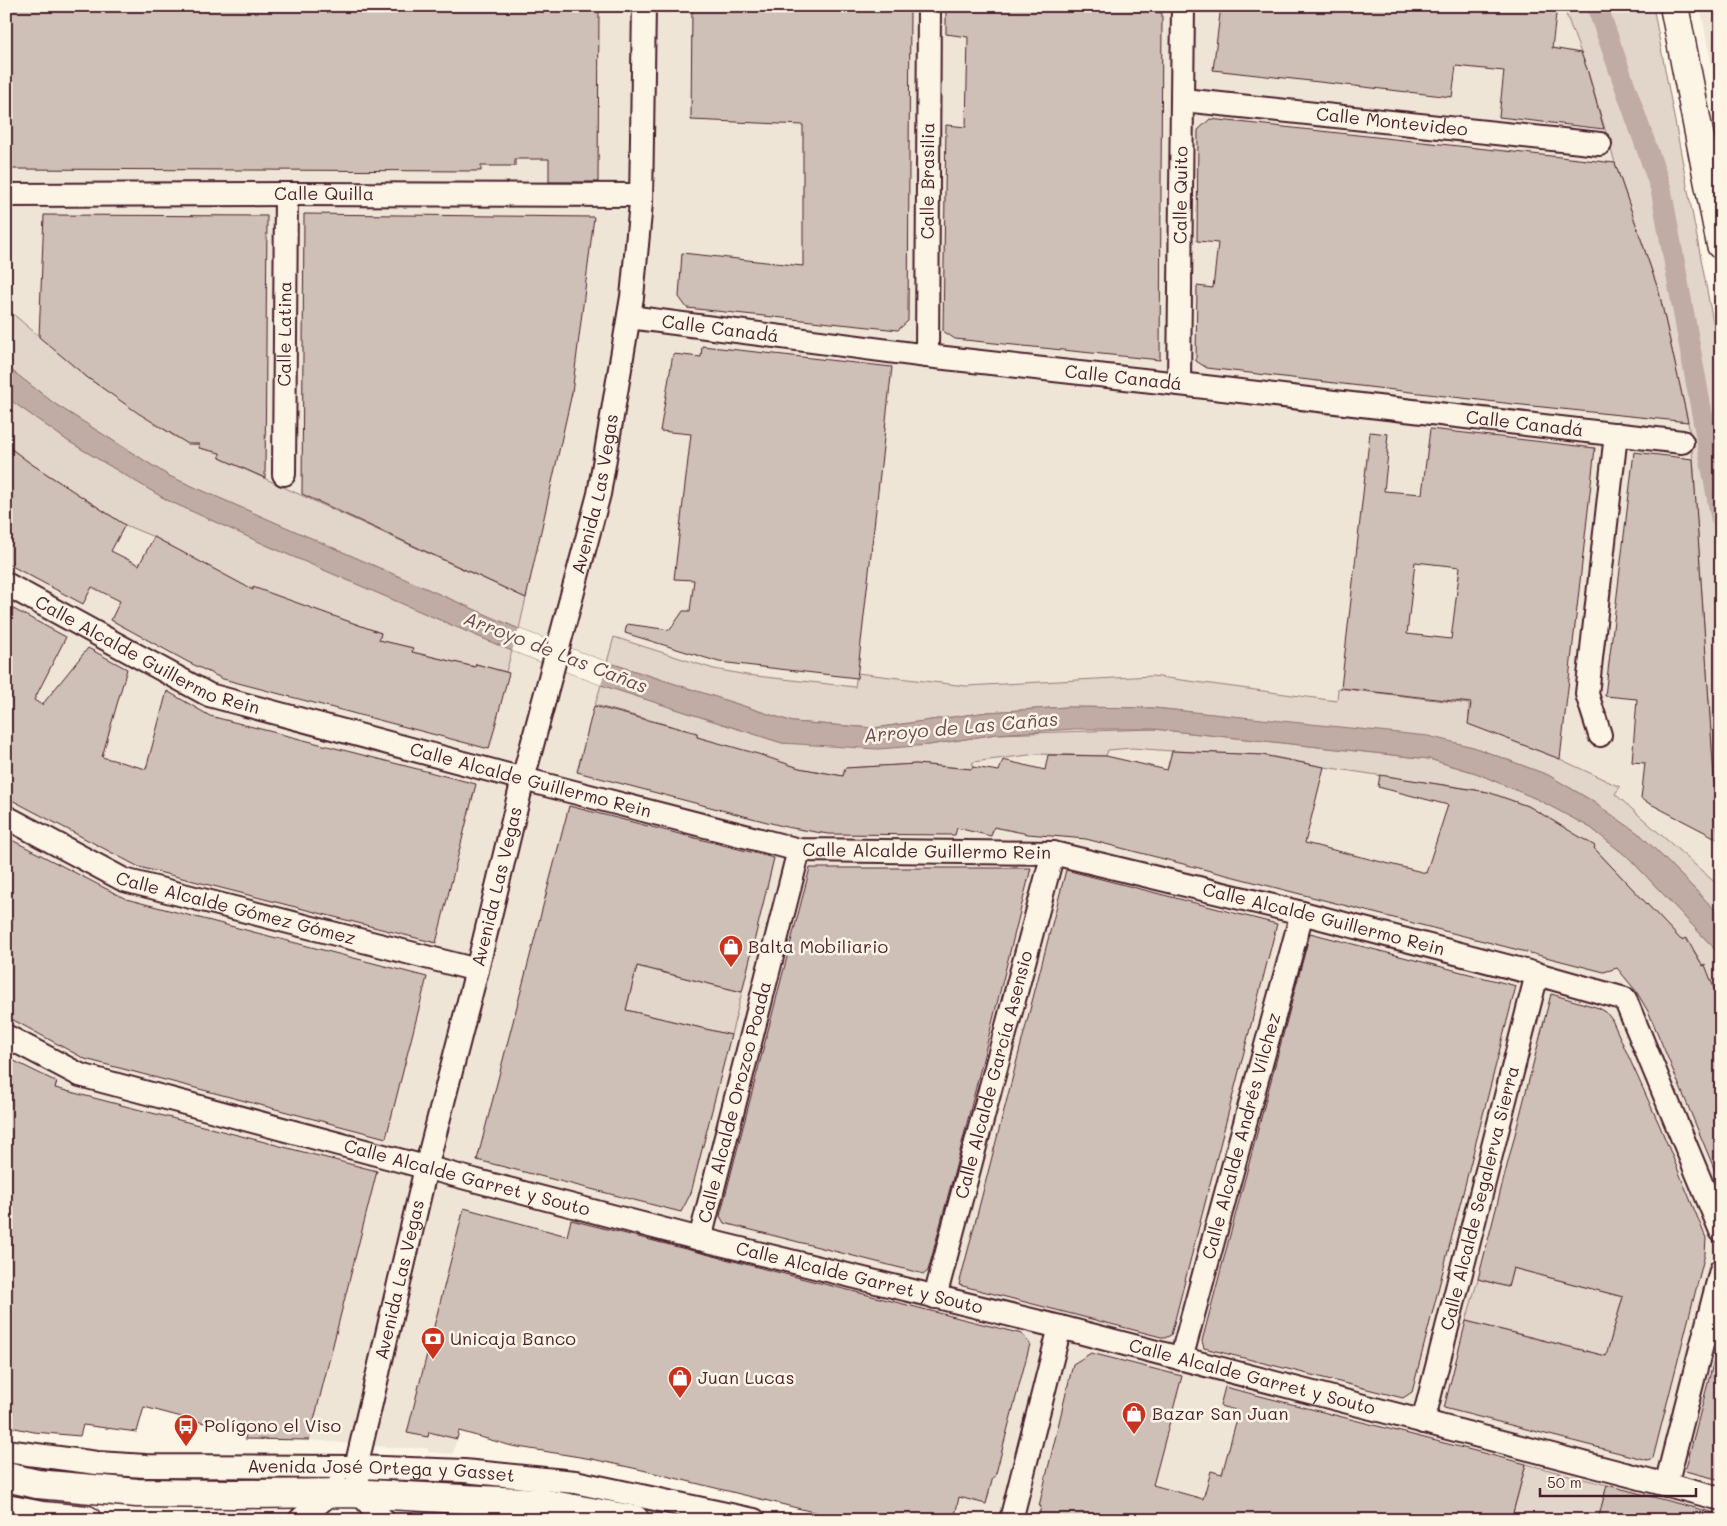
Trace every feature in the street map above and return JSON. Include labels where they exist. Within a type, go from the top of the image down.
[{"type":"main road","points":[[1674,6],[1714,172],[1721,245]]},
{"type":"main road","name":"Avenida José Ortega y Gasset","points":[[6,1477],[37,1484],[137,1493],[234,1494],[332,1493],[358,1480],[541,1503],[635,1520]]},
{"type":"main road","points":[[6,1509],[42,1516],[87,1520]]},
{"type":"street","name":"Avenida Las Vegas","points":[[358,1480],[426,1168],[477,970],[523,779],[599,494],[629,317],[641,195],[644,6]]},
{"type":"street","name":"Calle Brasilia","points":[[927,356],[929,6]]},
{"type":"street","name":"Calle Quito","points":[[1179,384],[1183,6]]},
{"type":"street","name":"Calle Montevideo","points":[[1183,100],[1600,144]]},
{"type":"street","name":"Calle Latina","points":[[284,474],[286,194]]},
{"type":"street","name":"Calle Quilla","points":[[6,195],[641,195]]},
{"type":"street","name":"Calle Canadá","points":[[629,317],[927,356],[1682,442]]},
{"type":"street","points":[[1600,736],[1587,694],[1616,434]]},
{"type":"street","name":"Calle Alcalde Guillermo Rein","points":[[6,584],[209,695],[799,850],[1053,853],[1302,913],[1537,974],[1625,999],[1721,1231]]},
{"type":"street","name":"Calle Alcalde Gómez Gómez","points":[[6,817],[124,880],[477,970]]},
{"type":"street","name":"Calle Alcalde Orozco Poada","points":[[700,1239],[799,850]]},
{"type":"street","name":"Calle Alcalde García Asensio","points":[[935,1297],[1053,853]]},
{"type":"street","name":"Calle Alcalde Andrés Vílchez","points":[[1181,1359],[1302,913]]},
{"type":"street","name":"Calle Alcalde Segalerva Sierra","points":[[1423,1422],[1537,974]]},
{"type":"street","name":"Calle Alcalde Garret y Souto","points":[[6,1036],[80,1075],[700,1239],[1060,1327],[1721,1499]]},
{"type":"street","points":[[1666,1485],[1721,1270]]},
{"type":"street","points":[[1012,1520],[1060,1327]]},
{"type":"street","name":"Avenida José Ortega y Gasset","points":[[6,1450],[97,1462],[358,1480],[464,1471],[575,1482],[754,1520]]},
{"type":"street","points":[[358,1480],[383,1520]]},
{"type":"street","points":[[300,1520],[332,1493]]},
{"type":"shaded area","points":[[6,6],[1563,6],[1587,69],[1615,163],[1659,292],[1688,422],[1693,459],[1713,770],[1718,839],[1721,846],[1721,886],[1719,886],[1702,966],[1721,1017],[1721,1520],[846,1520],[642,1470],[592,1459],[511,1446],[459,1431],[453,1454],[428,1452],[428,1448],[398,1448],[309,1440],[245,1439],[246,1434],[144,1404],[137,1432],[83,1425],[80,1436],[34,1432],[6,1426]]},
{"type":"shaded area","points":[[1563,6],[1653,6],[1721,364],[1721,846],[1718,839],[1693,459],[1688,422],[1659,292],[1615,163],[1587,69]]},
{"type":"shaded area","points":[[1700,6],[1721,6],[1721,106],[1708,48]]},
{"type":"shaded area","points":[[6,308],[88,378],[174,436],[188,443],[199,444],[220,451],[220,458],[526,598],[519,629],[169,476],[55,404],[6,366]]},
{"type":"shaded area","points":[[6,397],[68,441],[167,500],[266,545],[512,651],[506,672],[476,664],[475,667],[412,652],[413,648],[379,640],[381,633],[253,588],[252,590],[154,537],[125,525],[30,463],[6,445]]},
{"type":"shaded area","points":[[614,637],[714,669],[747,675],[855,687],[857,673],[966,686],[1152,676],[1337,701],[1338,688],[1469,704],[1469,724],[1560,759],[1620,787],[1615,794],[1721,886],[1721,916],[1642,836],[1589,799],[1548,775],[1473,747],[1428,737],[1154,708],[1067,707],[988,712],[874,728],[793,722],[607,662]]},
{"type":"shaded area","points":[[601,685],[782,743],[929,745],[996,734],[1154,729],[1429,759],[1476,773],[1539,800],[1591,828],[1630,859],[1713,947],[1721,962],[1721,1006],[1703,966],[1687,938],[1681,940],[1594,846],[1530,807],[1484,791],[1324,767],[1263,755],[1132,748],[1108,750],[1106,756],[1037,754],[973,762],[972,769],[916,764],[846,768],[843,776],[799,768],[697,737],[697,733],[595,705]]},
{"type":"shaded area","points":[[637,966],[742,992],[731,1035],[626,1010]]},
{"type":"shaded area","points":[[1513,1268],[1623,1297],[1606,1356],[1466,1321],[1478,1279],[1508,1287]]},
{"type":"shaded area","points":[[6,1460],[296,1475],[296,1484],[96,1481],[6,1468]]},
{"type":"shaded area","points":[[1526,1464],[1607,1485],[1598,1520],[1511,1520]]},
{"type":"shaded area","points":[[427,1478],[552,1489],[710,1520],[675,1520],[607,1505],[427,1487]]},
{"type":"shaded area","points":[[6,1491],[45,1497],[48,1501],[6,1495]]},
{"type":"shaded area","points":[[426,1509],[556,1520],[426,1520]]},
{"type":"water","name":"Arroyo de Las Cañas","points":[[6,366],[55,404],[169,476],[519,629],[607,662],[793,722],[874,728],[988,712],[1067,707],[1154,708],[1428,736],[1473,747],[1548,775],[1589,799],[1642,836],[1721,916],[1721,962],[1713,947],[1630,859],[1591,828],[1539,800],[1476,773],[1429,759],[1154,729],[1075,729],[996,734],[929,745],[878,749],[782,743],[601,685],[512,651],[266,545],[167,500],[68,441],[6,397]]},
{"type":"pier","points":[[519,629],[607,662],[601,685],[512,651]]},
{"type":"building","points":[[6,6],[599,6],[598,182],[549,182],[549,159],[515,159],[515,166],[481,166],[481,171],[6,169]]},
{"type":"building","points":[[692,6],[910,6],[908,321],[898,330],[687,308],[679,297],[682,253],[803,266],[803,125],[691,120]]},
{"type":"building","points":[[946,6],[1128,6],[1128,9],[1162,13],[1160,360],[955,339],[943,331],[946,125],[966,127],[968,37],[946,34]]},
{"type":"building","points":[[1221,6],[1557,6],[1552,48],[1581,53],[1604,129],[1499,117],[1504,71],[1456,66],[1452,97],[1213,70]]},
{"type":"building","points":[[1210,119],[1615,163],[1659,292],[1688,422],[1513,404],[1207,368],[1196,361],[1197,286],[1213,288],[1218,243],[1197,241],[1198,130]]},
{"type":"building","points":[[304,214],[594,217],[572,393],[526,598],[302,494]]},
{"type":"building","points":[[44,215],[267,216],[265,478],[220,458],[220,453],[199,448],[199,444],[188,444],[138,413],[88,378],[39,337]]},
{"type":"building","points":[[702,346],[892,367],[857,678],[719,662],[625,633],[627,624],[670,630],[683,611],[690,611],[694,580],[674,579],[691,434],[660,431],[673,354],[701,357]]},
{"type":"building","points":[[1430,429],[1595,448],[1560,759],[1468,724],[1471,703],[1341,688],[1370,432],[1388,434],[1384,491],[1422,494]],"holes":[[[1415,562],[1460,567],[1451,639],[1407,634]]]},
{"type":"building","points":[[6,445],[30,463],[125,525],[111,551],[139,565],[154,537],[253,590],[253,587],[381,633],[379,640],[413,648],[412,652],[475,667],[476,664],[509,673],[489,749],[223,679],[111,620],[120,601],[92,587],[83,604],[6,563]]},
{"type":"building","points":[[1634,452],[1693,459],[1718,839],[1641,799],[1645,763],[1632,762],[1637,699],[1605,696]]},
{"type":"building","points":[[6,605],[66,637],[34,700],[42,705],[88,648],[127,669],[102,757],[146,769],[167,691],[210,716],[476,784],[436,943],[139,867],[6,797]]},
{"type":"building","points":[[594,706],[697,733],[697,737],[799,768],[843,776],[845,768],[916,764],[972,769],[973,767],[999,771],[1003,760],[1045,770],[1048,755],[1106,756],[1167,770],[1172,751],[1262,755],[1324,767],[1305,843],[1426,873],[1448,805],[1378,787],[1380,775],[1488,792],[1530,807],[1595,846],[1594,848],[1681,940],[1686,938],[1703,966],[1705,965],[1721,1006],[1721,1185],[1649,1013],[1636,991],[1617,968],[1604,972],[1086,839],[1028,834],[994,827],[991,836],[957,828],[955,835],[828,834],[786,827],[577,772]]},
{"type":"building","points":[[569,806],[774,858],[742,992],[637,966],[626,1010],[731,1035],[691,1193],[681,1212],[477,1160]]},
{"type":"building","points":[[6,837],[126,899],[427,977],[386,1138],[85,1059],[6,1016]]},
{"type":"building","points":[[810,868],[1031,868],[960,1151],[928,1271],[924,1274],[724,1223],[720,1216]]},
{"type":"building","points":[[1066,870],[1277,924],[1171,1335],[1165,1338],[959,1285]]},
{"type":"building","points":[[1310,933],[1516,986],[1412,1392],[1403,1398],[1204,1348],[1202,1341]]},
{"type":"building","points":[[1551,994],[1599,1008],[1606,1012],[1612,1020],[1659,1124],[1706,1238],[1705,1254],[1653,1458],[1647,1460],[1444,1408],[1466,1321],[1606,1356],[1623,1297],[1513,1268],[1508,1287],[1478,1279]]},
{"type":"building","points":[[6,1057],[57,1082],[55,1088],[377,1171],[309,1440],[245,1439],[246,1434],[144,1407],[137,1432],[83,1425],[80,1436],[34,1432],[6,1426]]},
{"type":"building","points":[[464,1208],[567,1236],[571,1220],[1022,1334],[1030,1344],[995,1477],[993,1477],[986,1504],[959,1497],[954,1520],[846,1520],[642,1470],[592,1459],[512,1446],[459,1431],[457,1439],[429,1432],[428,1437],[407,1433]]},
{"type":"building","points":[[1091,1353],[1182,1376],[1153,1485],[1203,1499],[1211,1471],[1222,1474],[1239,1411],[1220,1406],[1225,1387],[1526,1464],[1511,1520],[1038,1520],[1041,1506],[1039,1506],[1073,1364]]},
{"type":"building","points":[[1715,1356],[1721,1357],[1721,1480],[1685,1471]]},
{"type":"building","points":[[1607,1485],[1718,1514],[1717,1520],[1598,1520]]},
{"type":"waterway","points":[[1597,6],[1661,189],[1721,518]]},
{"type":"place","name":"Balta Mobiliario","points":[[731,968]]},
{"type":"place","name":"Unicaja Banco","points":[[433,1360]]},
{"type":"place","name":"Juan Lucas","points":[[680,1399]]},
{"type":"place","name":"Bazar San Juan","points":[[1134,1435]]},
{"type":"place","name":"Polígono el Viso","points":[[186,1447]]}]
